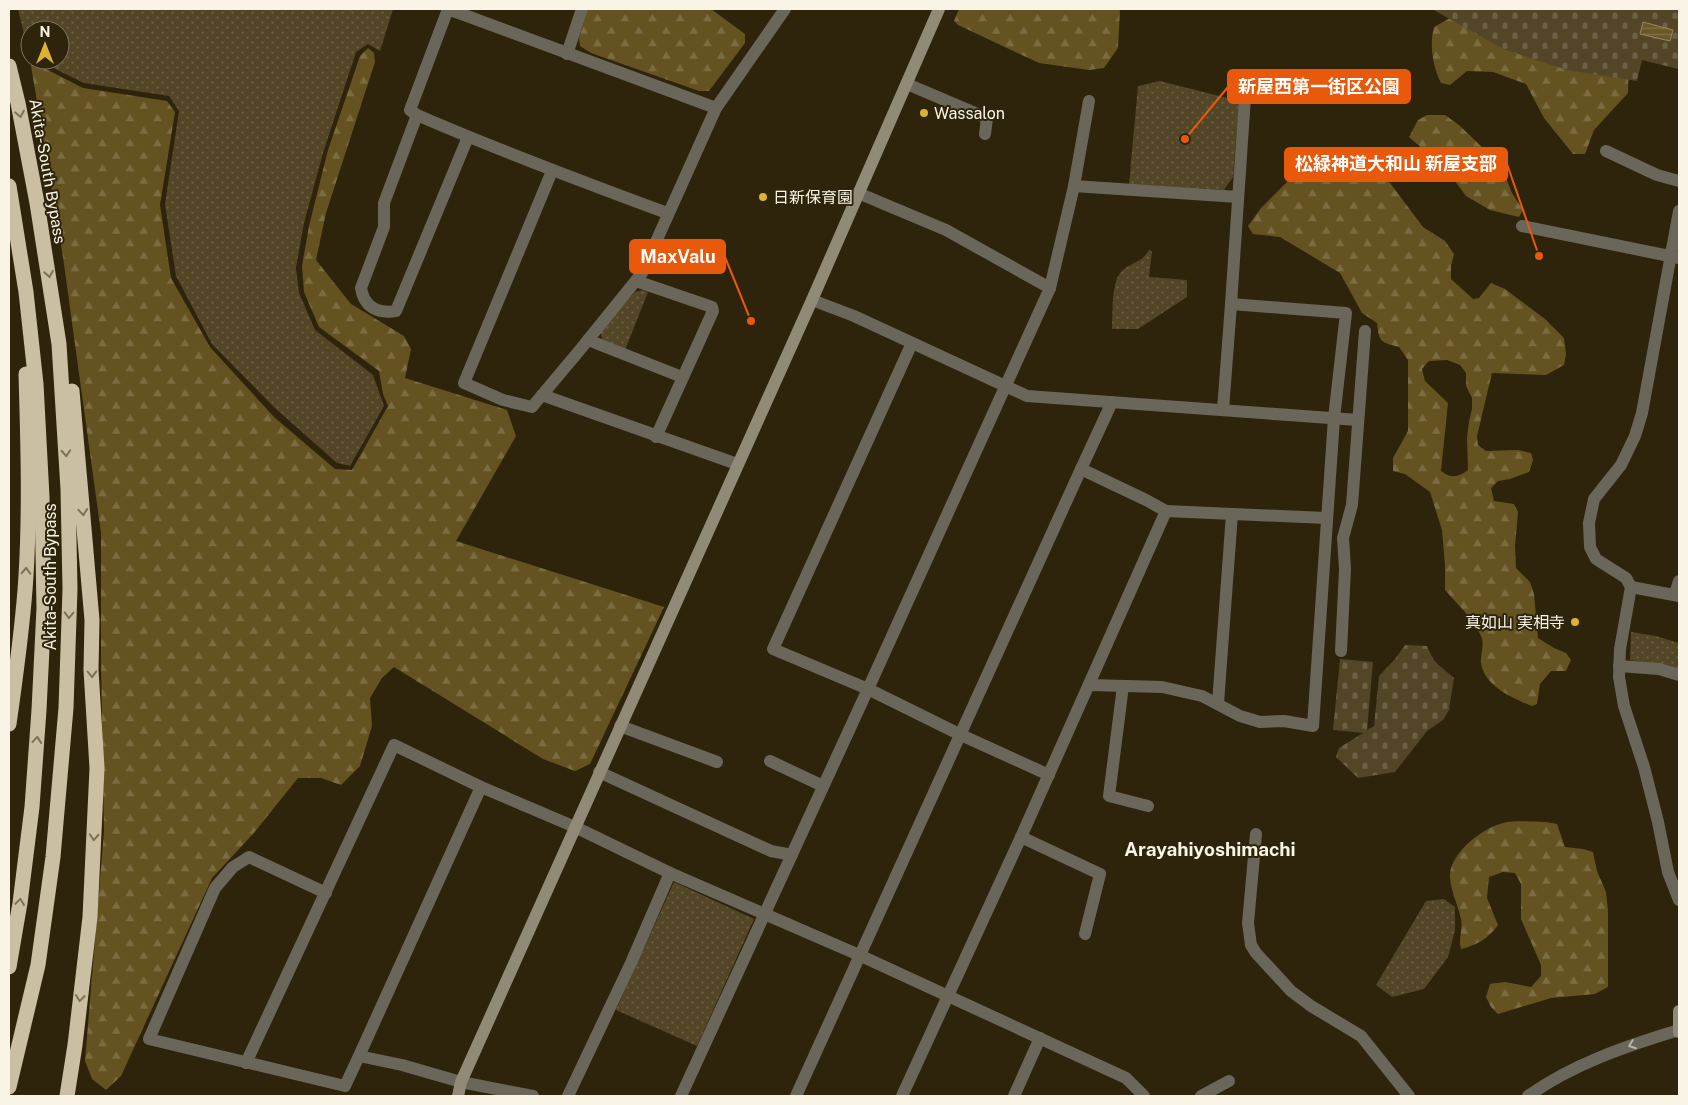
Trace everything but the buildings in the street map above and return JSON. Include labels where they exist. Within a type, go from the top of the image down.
[{"type":"highway","name":"Akita-South Bypass","points":[[9,66],[35,194],[59,344],[68,489],[70,589],[66,708],[51,877],[38,965],[10,1080]]},
{"type":"highway","name":"Akita-South Bypass","points":[[9,186],[36,384],[44,608],[32,807],[20,903],[9,967]]},
{"type":"highway","points":[[59,344],[71,376],[88,557],[97,768],[90,917],[67,1096]]},
{"type":"highway","points":[[9,724],[23,620],[26,576],[29,464],[26,373],[32,346]]},
{"type":"street","points":[[668,213],[552,171],[468,137],[417,115],[410,110],[448,9],[716,108]]},
{"type":"street","points":[[567,54],[582,9]]},
{"type":"street","points":[[552,171],[464,383],[503,400],[532,407],[642,273],[716,108],[784,9]]},
{"type":"street","points":[[458,1096],[461,1082],[812,300],[939,9]]},
{"type":"street","points":[[907,84],[987,118],[985,134]]},
{"type":"street","points":[[1223,410],[1245,97]]},
{"type":"street","points":[[681,1096],[1050,288],[1074,186],[1089,101]]},
{"type":"street","points":[[417,115],[384,203],[384,227],[361,288],[363,298],[368,306],[388,313],[396,311],[468,137]]},
{"type":"street","points":[[1606,152],[1657,175],[1679,181]]},
{"type":"street","points":[[1074,186],[1238,198]]},
{"type":"street","points":[[858,193],[946,230],[1050,288]]},
{"type":"street","points":[[1679,211],[1675,256],[1642,413],[1635,436],[1620,465],[1594,499],[1589,523],[1590,547],[1596,559],[1626,578],[1630,587],[1620,649],[1619,677],[1624,706],[1644,767],[1668,872],[1679,900]]},
{"type":"street","points":[[1522,226],[1675,256]]},
{"type":"street","points":[[636,282],[712,307],[713,311],[656,437]]},
{"type":"street","points":[[812,300],[854,316],[1027,396],[1358,420]]},
{"type":"street","points":[[1089,685],[1162,687],[1202,696],[1240,716],[1260,722],[1284,721],[1313,726],[1326,518],[1334,418],[1346,313],[1231,304]]},
{"type":"street","points":[[1341,651],[1345,569],[1343,538],[1352,506],[1366,331]]},
{"type":"street","points":[[588,340],[682,377]]},
{"type":"street","points":[[912,343],[773,649],[868,689],[961,735],[1049,775]]},
{"type":"street","points":[[542,395],[656,437],[737,464]]},
{"type":"street","points":[[796,1096],[1112,402]]},
{"type":"street","points":[[1081,469],[1166,511],[1326,518]]},
{"type":"street","points":[[902,1096],[1049,775],[1166,511]]},
{"type":"street","points":[[1218,703],[1232,514]]},
{"type":"street","points":[[1630,587],[1677,595],[1679,581]]},
{"type":"street","points":[[1619,666],[1659,668],[1679,675]]},
{"type":"street","points":[[1123,686],[1109,796],[1148,806]]},
{"type":"street","points":[[620,726],[717,762]]},
{"type":"street","points":[[246,1063],[394,745],[481,787],[575,827],[670,873],[859,955],[1126,1078],[1144,1096]]},
{"type":"street","points":[[770,761],[824,786]]},
{"type":"street","points":[[599,772],[771,851],[792,855]]},
{"type":"street","points":[[326,893],[249,857],[233,867],[215,888],[149,1039],[345,1086],[481,787]]},
{"type":"street","points":[[1256,834],[1248,923],[1251,945],[1291,991],[1311,1006],[1361,1036],[1408,1096]]},
{"type":"street","points":[[1021,837],[1100,874],[1085,934]]},
{"type":"street","points":[[568,1096],[631,963],[670,873]]},
{"type":"street","points":[[1528,1096],[1549,1081],[1595,1059],[1634,1044],[1679,1031],[1679,1011]]},
{"type":"street","points":[[1014,1096],[1040,1038]]},
{"type":"street","points":[[359,1056],[402,1065],[461,1082],[533,1096]]},
{"type":"street","points":[[1201,1096],[1229,1081]]},
{"type":"green space","points":[[18,9],[393,9],[380,51],[368,44],[356,52],[323,153],[304,223],[296,268],[299,293],[315,330],[373,375],[384,406],[350,466],[337,463],[276,409],[212,344],[176,276],[165,204],[179,111],[169,96],[84,83],[57,70],[70,70],[70,20],[21,20]]},
{"type":"green space","points":[[588,9],[711,9],[745,34],[745,43],[709,91],[699,91],[591,53],[580,46],[579,38]]},
{"type":"green space","points":[[959,9],[1120,9],[1118,48],[1104,68],[1089,70],[1039,63],[958,25],[954,21]]},
{"type":"green space","points":[[1432,9],[1679,9],[1678,69],[1642,60],[1637,81],[1567,70],[1503,49]]},
{"type":"green space","points":[[1466,9],[1629,52],[1628,93],[1594,130],[1585,154],[1573,154],[1544,118],[1526,84],[1493,72],[1467,71],[1450,85],[1441,83],[1433,56],[1432,41],[1434,27]]},
{"type":"green space","points":[[368,48],[374,53],[375,62],[326,213],[316,260],[351,304],[404,336],[411,349],[405,378],[507,410],[516,436],[456,541],[664,607],[590,764],[575,771],[543,759],[394,667],[382,678],[370,698],[372,726],[360,766],[341,785],[321,778],[298,778],[253,834],[212,878],[121,1076],[106,1090],[92,1079],[85,1061],[104,831],[101,533],[63,257],[32,70],[48,70],[83,88],[167,101],[175,112],[160,205],[171,278],[210,347],[274,417],[335,469],[352,470],[388,406],[383,394],[379,371],[319,327],[304,292],[302,266],[309,226],[328,150],[360,56]]},
{"type":"green space","points":[[1160,81],[1239,101],[1233,177],[1224,190],[1129,184],[1138,86]]},
{"type":"green space","points":[[1427,115],[1445,115],[1499,160],[1512,193],[1523,210],[1519,217],[1490,210],[1466,196],[1438,158],[1425,151],[1409,137],[1418,120]]},
{"type":"green space","points":[[1310,147],[1331,147],[1390,183],[1423,227],[1445,241],[1454,254],[1451,266],[1451,279],[1473,299],[1479,298],[1491,283],[1505,289],[1545,319],[1564,338],[1566,354],[1564,365],[1546,375],[1492,373],[1477,436],[1478,445],[1486,451],[1518,450],[1531,453],[1533,460],[1529,472],[1498,481],[1491,488],[1494,501],[1514,504],[1518,512],[1515,546],[1516,568],[1530,582],[1534,594],[1538,638],[1566,653],[1571,660],[1566,671],[1551,671],[1540,684],[1537,704],[1532,706],[1517,700],[1494,685],[1483,671],[1481,663],[1483,642],[1481,636],[1470,618],[1445,590],[1442,530],[1430,492],[1405,474],[1393,471],[1393,458],[1408,431],[1408,360],[1399,347],[1382,341],[1377,323],[1362,313],[1340,273],[1280,237],[1253,234],[1248,226],[1261,208],[1287,182],[1296,160]],"holes":[[[1447,360],[1460,365],[1466,373],[1466,386],[1472,398],[1467,438],[1468,470],[1458,476],[1452,476],[1441,471],[1448,403],[1425,381],[1422,369],[1429,361]]]},
{"type":"green space","points":[[1149,250],[1152,251],[1149,277],[1187,280],[1187,297],[1138,329],[1112,329],[1114,291],[1118,277],[1124,269],[1143,258]]},
{"type":"green space","points":[[642,290],[648,292],[625,350],[603,342],[600,331],[635,292]]},
{"type":"green space","points":[[1631,632],[1656,636],[1679,643],[1679,669],[1630,660]]},
{"type":"green space","points":[[1405,645],[1427,646],[1435,661],[1454,678],[1449,710],[1443,720],[1427,731],[1395,772],[1358,778],[1336,757],[1339,748],[1363,733],[1333,730],[1340,659],[1373,662],[1367,730],[1374,726],[1379,676]]},
{"type":"green space","points":[[1546,822],[1557,824],[1565,847],[1593,852],[1597,871],[1606,892],[1608,910],[1608,987],[1595,994],[1551,998],[1498,1014],[1491,1007],[1486,997],[1490,984],[1505,982],[1531,987],[1541,976],[1541,965],[1521,919],[1521,884],[1515,873],[1503,872],[1489,877],[1487,898],[1498,925],[1482,941],[1461,949],[1461,919],[1451,883],[1451,868],[1468,843],[1486,830],[1503,823]]},
{"type":"green space","points":[[674,882],[754,919],[697,1046],[616,1010]]},
{"type":"green space","points":[[1444,899],[1455,907],[1455,930],[1448,957],[1424,989],[1392,997],[1376,985],[1426,901]]},
{"type":"shaded area","points":[[1643,22],[1673,30],[1670,41],[1640,34]]},
{"type":"place","name":"Wassalon","points":[[924,113]]},
{"type":"place","name":"新屋西第一街区公園","points":[[1185,139]]},
{"type":"place","name":"日新保育園","points":[[763,197]]},
{"type":"place","name":"松緑神道大和山 新屋支部","points":[[1539,256]]},
{"type":"place","name":"MaxValu","points":[[751,321]]},
{"type":"place","name":"真如山 実相寺","points":[[1575,622]]},
{"type":"district","name":"Arayahiyoshimachi","points":[[1210,849]]}]
